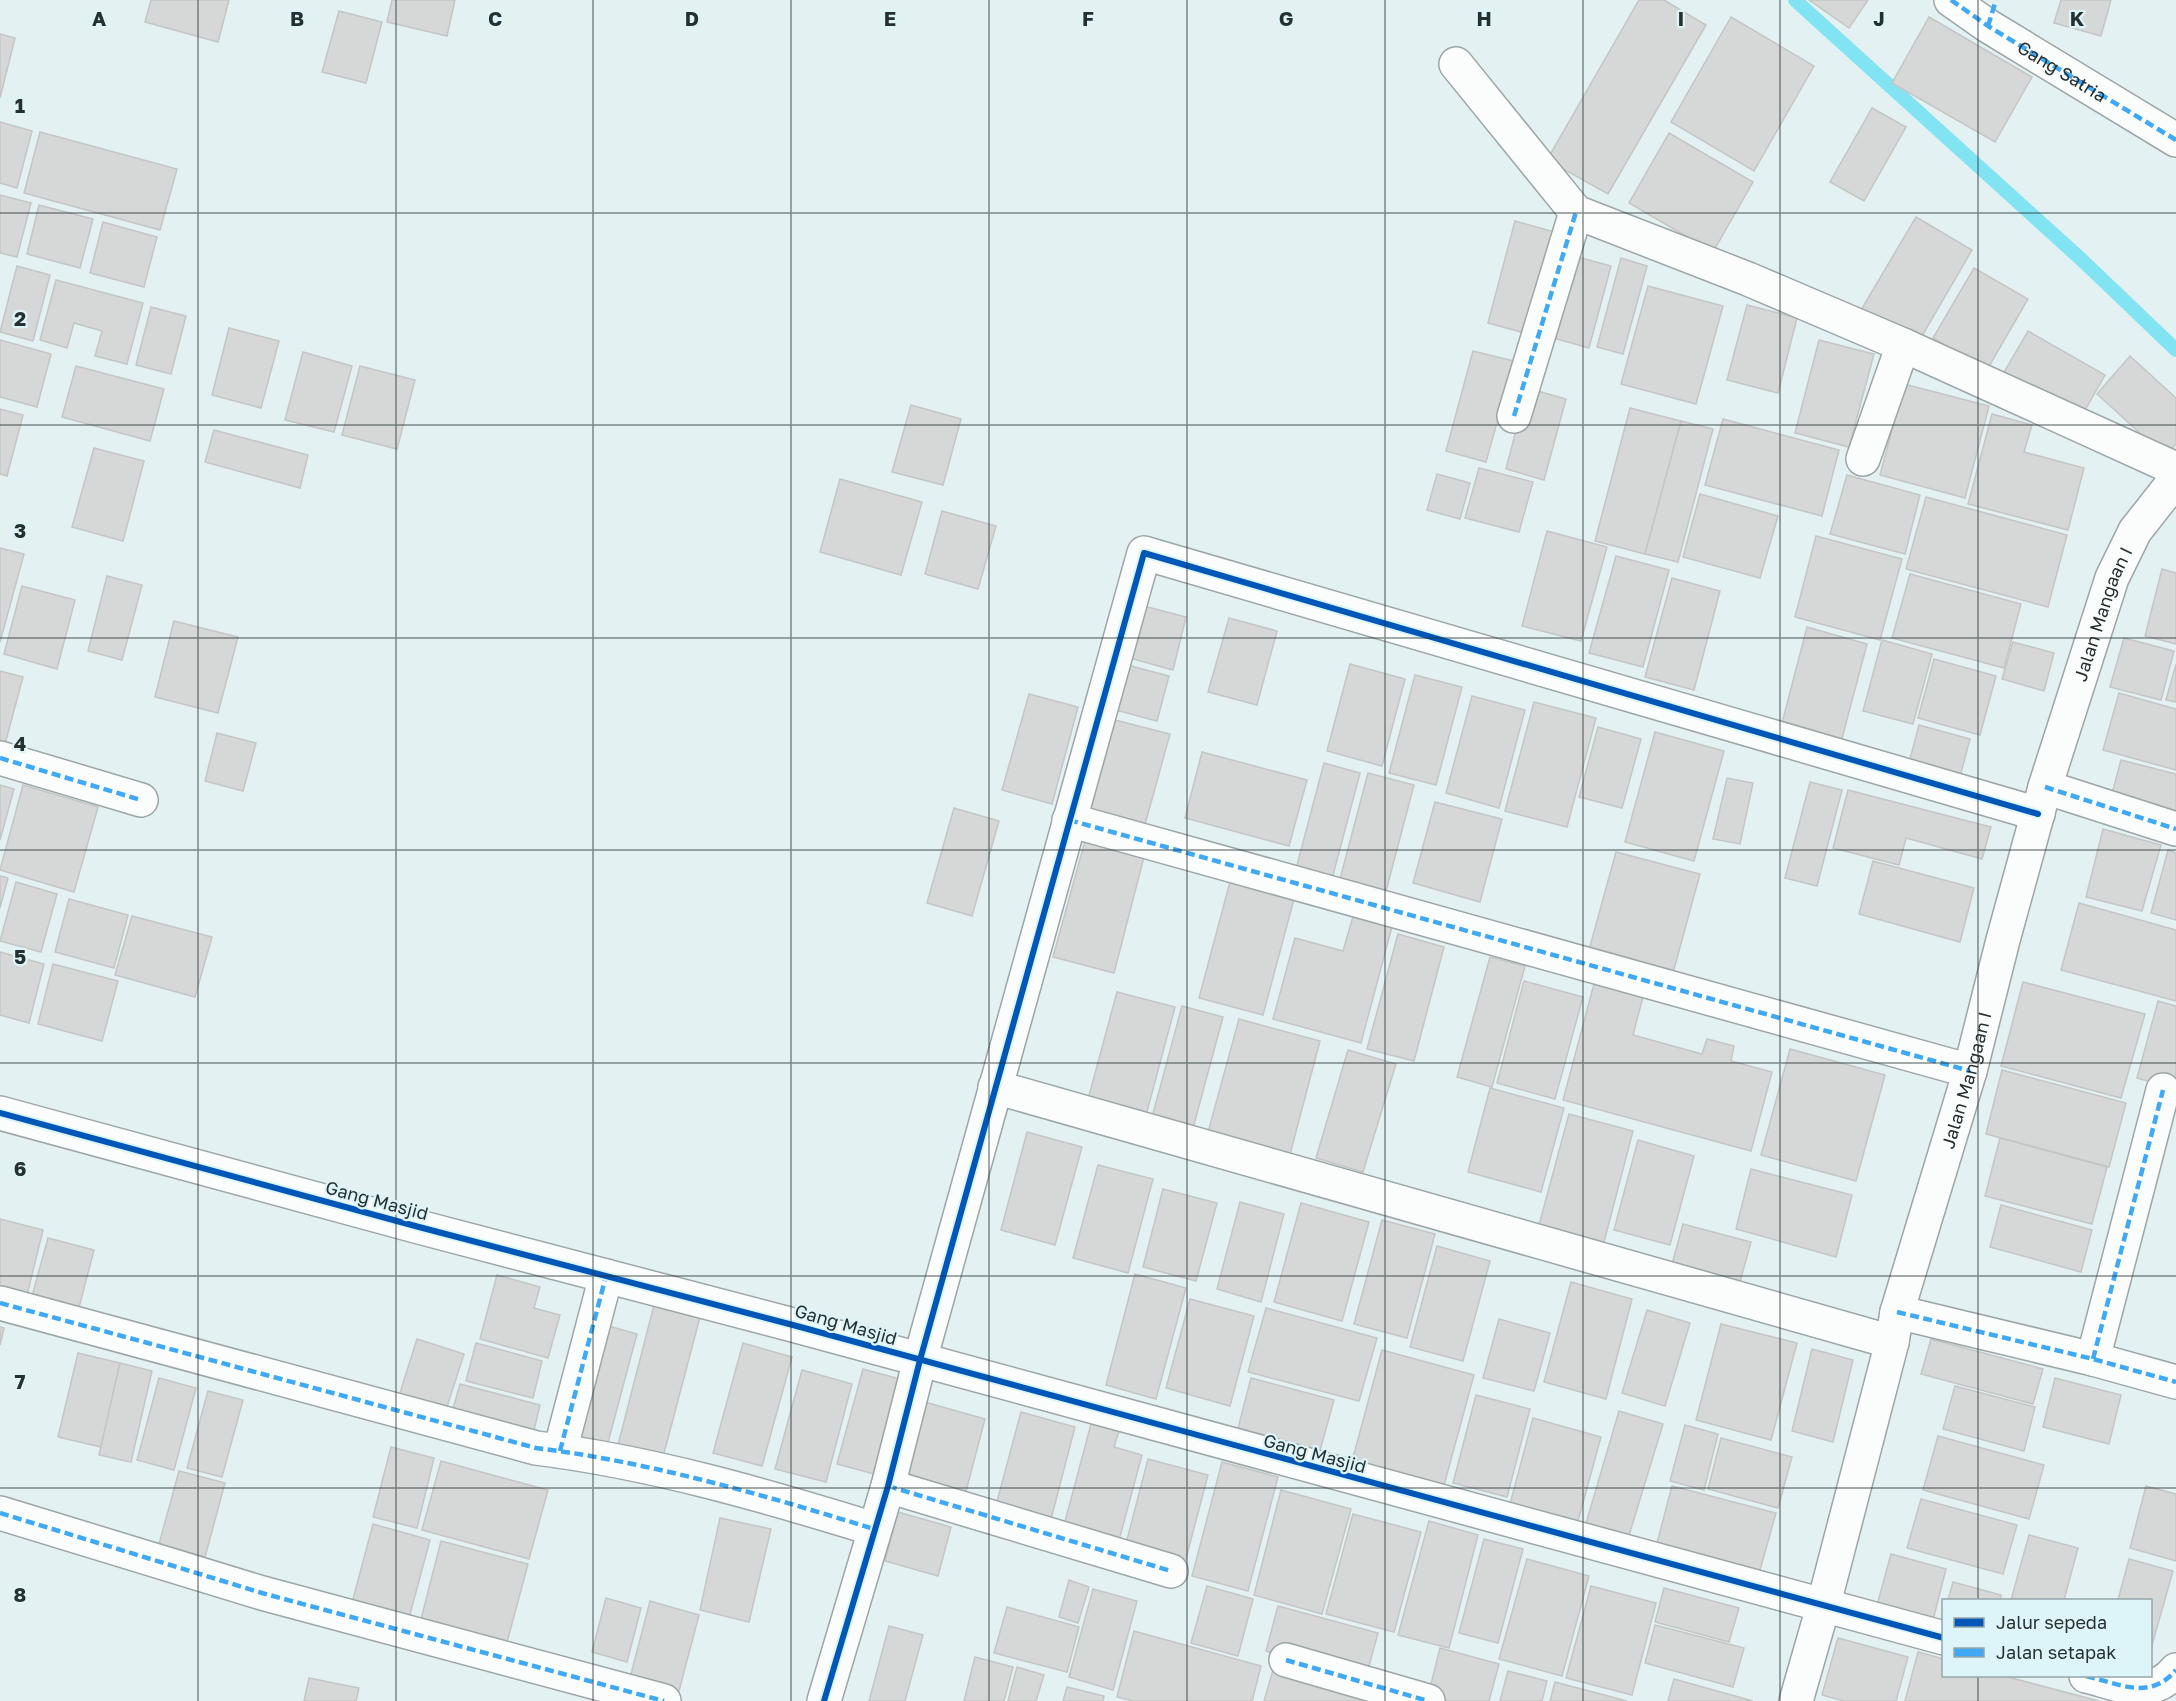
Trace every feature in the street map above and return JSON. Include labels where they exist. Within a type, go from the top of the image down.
[{"type":"street","name":"Gang Satria","points":[[1951,0],[1992,13],[2176,140]]},
{"type":"street","points":[[1456,64],[1576,212],[1748,279],[1903,345],[2176,469]]},
{"type":"street","points":[[1514,416],[1576,212]]},
{"type":"street","points":[[1863,459],[1903,345]]},
{"type":"street","name":"Jalan Mangaan I","points":[[1796,1701],[1823,1607],[1894,1327],[1970,1071],[2002,940],[2042,801],[2112,578],[2135,531],[2176,479]]},
{"type":"street","points":[[824,1701],[888,1486],[920,1360],[1143,553],[2042,801],[2176,829]]},
{"type":"street","points":[[0,758],[141,800]]},
{"type":"street","points":[[1070,820],[1970,1071]]},
{"type":"street","points":[[995,1087],[1894,1327],[2093,1359],[2176,1382]]},
{"type":"street","points":[[2093,1359],[2163,1090]]},
{"type":"street","name":"Gang Masjid","points":[[0,1113],[1942,1637]]},
{"type":"street","points":[[560,1451],[606,1276]]},
{"type":"street","points":[[0,1303],[536,1448],[560,1451],[755,1493],[874,1528]]},
{"type":"street","points":[[888,1486],[1171,1571]]},
{"type":"street","points":[[0,1513],[262,1593],[664,1701]]},
{"type":"street","points":[[1286,1660],[1428,1701]]},
{"type":"street","points":[[2090,1677],[2149,1689],[2167,1680],[2176,1670]]},
{"type":"building","points":[[151,0],[229,0],[218,42],[145,22]]},
{"type":"building","points":[[392,0],[455,0],[447,36],[387,22]]},
{"type":"building","points":[[1639,0],[1664,0],[1706,25],[1608,194],[1547,160]]},
{"type":"building","points":[[1809,0],[1868,0],[1849,28]]},
{"type":"building","points":[[2061,0],[2111,0],[2101,36],[2054,23]]},
{"type":"building","points":[[339,11],[382,22],[366,83],[322,72]]},
{"type":"building","points":[[1731,17],[1814,66],[1754,171],[1671,122]]},
{"type":"building","points":[[1929,17],[2032,77],[1995,142],[1892,83]]},
{"type":"building","points":[[0,34],[15,38],[0,98]]},
{"type":"building","points":[[1872,108],[1906,127],[1864,201],[1830,182]]},
{"type":"building","points":[[0,122],[32,131],[17,188],[0,183]]},
{"type":"building","points":[[40,132],[177,169],[160,230],[24,193]]},
{"type":"building","points":[[1669,133],[1753,182],[1713,252],[1629,203]]},
{"type":"building","points":[[0,195],[31,203],[17,257],[0,253]]},
{"type":"building","points":[[39,205],[93,219],[80,268],[27,254]]},
{"type":"building","points":[[1916,217],[1972,250],[1918,343],[1861,310]]},
{"type":"building","points":[[1515,221],[1558,233],[1532,335],[1488,323]]},
{"type":"building","points":[[103,222],[157,237],[144,287],[90,273]]},
{"type":"building","points":[[1567,254],[1611,266],[1589,348],[1546,336]]},
{"type":"building","points":[[1621,258],[1647,266],[1623,354],[1597,347]]},
{"type":"building","points":[[17,266],[50,275],[33,341],[0,332]]},
{"type":"building","points":[[1974,268],[2028,299],[1987,370],[1933,338]]},
{"type":"building","points":[[56,280],[143,303],[127,364],[95,356],[102,331],[74,323],[67,348],[40,340]]},
{"type":"building","points":[[1648,286],[1723,306],[1696,404],[1621,384]]},
{"type":"building","points":[[1747,305],[1797,318],[1778,393],[1727,380]]},
{"type":"building","points":[[151,307],[186,316],[171,374],[136,365]]},
{"type":"building","points":[[229,328],[279,341],[261,408],[212,395]]},
{"type":"building","points":[[2028,331],[2105,375],[2080,419],[2003,374]]},
{"type":"building","points":[[0,340],[51,354],[37,407],[0,397]]},
{"type":"building","points":[[1819,340],[1874,354],[1849,447],[1795,433]]},
{"type":"building","points":[[1473,351],[1514,361],[1486,462],[1446,451]]},
{"type":"building","points":[[303,352],[352,366],[334,432],[285,420]]},
{"type":"building","points":[[2130,356],[2176,398],[2176,444],[2165,456],[2097,394]]},
{"type":"building","points":[[76,366],[164,389],[150,441],[62,417]]},
{"type":"building","points":[[360,366],[415,380],[397,449],[342,435]]},
{"type":"building","points":[[1904,384],[1989,406],[1965,498],[1880,475]]},
{"type":"building","points":[[1527,388],[1566,399],[1544,480],[1506,469]]},
{"type":"building","points":[[911,405],[961,419],[943,485],[892,472]]},
{"type":"building","points":[[1630,408],[1681,421],[1645,554],[1595,541]]},
{"type":"building","points":[[0,409],[23,415],[7,476],[0,474]]},
{"type":"building","points":[[1992,414],[2032,425],[2024,452],[2084,468],[2068,530],[1968,504]]},
{"type":"building","points":[[1723,419],[1839,450],[1822,516],[1705,485]]},
{"type":"building","points":[[1681,421],[1713,429],[1678,562],[1645,554]]},
{"type":"building","points":[[214,430],[308,455],[300,488],[205,462]]},
{"type":"building","points":[[94,448],[144,461],[123,541],[72,527]]},
{"type":"building","points":[[1479,468],[1533,482],[1519,532],[1465,518]]},
{"type":"building","points":[[1437,474],[1470,483],[1460,519],[1427,510]]},
{"type":"building","points":[[1847,475],[1920,495],[1905,554],[1830,534]]},
{"type":"building","points":[[840,479],[922,502],[901,575],[820,552]]},
{"type":"building","points":[[1700,494],[1778,516],[1760,578],[1683,557]]},
{"type":"building","points":[[1926,497],[2067,535],[2048,607],[1906,569]]},
{"type":"building","points":[[942,511],[996,526],[978,589],[925,574]]},
{"type":"building","points":[[1547,531],[1607,547],[1581,641],[1522,626]]},
{"type":"building","points":[[1816,536],[1902,559],[1880,640],[1795,617]]},
{"type":"building","points":[[0,548],[24,554],[0,642]]},
{"type":"building","points":[[1616,556],[1669,570],[1643,667],[1589,653]]},
{"type":"building","points":[[2162,569],[2176,573],[2176,644],[2145,636]]},
{"type":"building","points":[[1910,574],[2021,604],[2004,668],[1892,638]]},
{"type":"building","points":[[107,576],[142,585],[122,660],[88,651]]},
{"type":"building","points":[[1672,578],[1720,591],[1694,690],[1645,677]]},
{"type":"building","points":[[22,586],[75,600],[57,669],[4,654]]},
{"type":"building","points":[[1140,605],[1186,617],[1173,670],[1126,657]]},
{"type":"building","points":[[1229,618],[1277,631],[1257,705],[1208,692]]},
{"type":"building","points":[[174,621],[238,637],[218,713],[155,697]]},
{"type":"building","points":[[1807,627],[1867,644],[1841,742],[1781,727]]},
{"type":"building","points":[[2124,638],[2174,651],[2161,700],[2110,687]]},
{"type":"building","points":[[1882,640],[1932,654],[1913,724],[1863,711]]},
{"type":"building","points":[[2013,642],[2054,653],[2044,691],[2002,679]]},
{"type":"building","points":[[1934,659],[1996,676],[1980,735],[1918,718]]},
{"type":"building","points":[[1120,663],[1169,676],[1157,721],[1108,708]]},
{"type":"building","points":[[1350,664],[1405,679],[1382,766],[1327,751]]},
{"type":"building","points":[[2176,664],[2176,702],[2166,700]]},
{"type":"building","points":[[0,671],[23,677],[4,748],[0,746]]},
{"type":"building","points":[[1415,675],[1462,687],[1436,785],[1389,773]]},
{"type":"building","points":[[2119,693],[2176,709],[2176,770],[2103,750]]},
{"type":"building","points":[[1029,694],[1078,707],[1052,804],[1002,790]]},
{"type":"building","points":[[1472,696],[1525,710],[1499,808],[1446,793]]},
{"type":"building","points":[[1534,702],[1596,718],[1567,827],[1505,811]]},
{"type":"building","points":[[1115,720],[1170,734],[1144,828],[1089,813]]},
{"type":"building","points":[[1919,725],[1970,739],[1958,784],[1907,770]]},
{"type":"building","points":[[1598,727],[1641,739],[1622,808],[1579,797]]},
{"type":"building","points":[[1655,732],[1724,751],[1694,861],[1625,842]]},
{"type":"building","points":[[217,733],[256,743],[243,791],[205,781]]},
{"type":"building","points":[[1202,752],[1307,780],[1289,846],[1185,818]]},
{"type":"building","points":[[2121,760],[2176,774],[2176,819],[2110,801]]},
{"type":"building","points":[[1324,763],[1360,773],[1332,879],[1296,869]]},
{"type":"building","points":[[1368,773],[1414,785],[1386,891],[1340,879]]},
{"type":"building","points":[[1727,778],[1753,783],[1740,844],[1713,839]]},
{"type":"building","points":[[1810,782],[1842,790],[1817,886],[1785,878]]},
{"type":"building","points":[[0,785],[14,789],[0,840]]},
{"type":"building","points":[[23,785],[98,807],[74,892],[0,870]]},
{"type":"building","points":[[1848,790],[1991,827],[1982,859],[1906,838],[1899,865],[1833,848]]},
{"type":"building","points":[[1435,802],[1502,819],[1480,902],[1413,883]]},
{"type":"building","points":[[954,808],[999,821],[972,916],[927,903]]},
{"type":"building","points":[[2103,829],[2161,845],[2142,911],[2086,897]]},
{"type":"building","points":[[1085,841],[1144,857],[1114,973],[1053,957]]},
{"type":"building","points":[[2168,850],[2176,853],[2176,920],[2151,913]]},
{"type":"building","points":[[1616,852],[1700,874],[1673,973],[1589,950]]},
{"type":"building","points":[[1873,861],[1974,888],[1960,942],[1859,914]]},
{"type":"building","points":[[0,876],[8,878],[0,908]]},
{"type":"building","points":[[16,882],[57,894],[41,952],[0,941]]},
{"type":"building","points":[[1230,882],[1294,899],[1263,1015],[1199,998]]},
{"type":"building","points":[[69,899],[128,915],[114,968],[55,952]]},
{"type":"building","points":[[2079,903],[2176,930],[2176,1001],[2061,970]]},
{"type":"building","points":[[1354,913],[1393,923],[1361,1043],[1273,1019],[1295,938],[1343,951]]},
{"type":"building","points":[[132,916],[212,937],[195,997],[115,975]]},
{"type":"building","points":[[1398,934],[1444,947],[1414,1061],[1367,1049]]},
{"type":"building","points":[[0,952],[44,964],[29,1023],[0,1015]]},
{"type":"building","points":[[1490,957],[1525,966],[1492,1087],[1457,1077]]},
{"type":"building","points":[[53,964],[118,981],[102,1041],[38,1024]]},
{"type":"building","points":[[1524,981],[1583,997],[1555,1099],[1497,1083]]},
{"type":"building","points":[[2023,982],[2145,1014],[2121,1098],[2001,1066]]},
{"type":"building","points":[[1594,984],[1643,997],[1633,1035],[1702,1054],[1707,1039],[1734,1046],[1731,1061],[1772,1072],[1751,1151],[1563,1100]]},
{"type":"building","points":[[1117,992],[1175,1007],[1145,1119],[1087,1103]]},
{"type":"building","points":[[2158,1001],[2176,1006],[2176,1089],[2137,1078]]},
{"type":"building","points":[[1182,1006],[1223,1017],[1192,1132],[1151,1121]]},
{"type":"building","points":[[1239,1019],[1320,1041],[1289,1158],[1207,1136]]},
{"type":"building","points":[[1790,1049],[1885,1075],[1856,1181],[1761,1155]]},
{"type":"building","points":[[1348,1050],[1396,1064],[1363,1172],[1316,1158]]},
{"type":"building","points":[[2002,1070],[2126,1103],[2109,1167],[1986,1134]]},
{"type":"building","points":[[1490,1088],[1564,1108],[1541,1192],[1468,1172]]},
{"type":"building","points":[[1569,1114],[1633,1131],[1604,1242],[1539,1225]]},
{"type":"building","points":[[1027,1132],[1082,1147],[1055,1245],[1001,1230]]},
{"type":"building","points":[[2000,1138],[2107,1167],[2092,1224],[1985,1196]]},
{"type":"building","points":[[1638,1140],[1694,1156],[1670,1245],[1614,1230]]},
{"type":"building","points":[[1098,1165],[1153,1179],[1128,1273],[1073,1258]]},
{"type":"building","points":[[1751,1169],[1852,1195],[1836,1257],[1736,1229]]},
{"type":"building","points":[[1163,1189],[1217,1203],[1196,1281],[1143,1267]]},
{"type":"building","points":[[1240,1202],[1284,1214],[1261,1302],[1217,1289]]},
{"type":"building","points":[[1301,1203],[1369,1222],[1342,1321],[1274,1302]]},
{"type":"building","points":[[2001,1205],[2092,1230],[2081,1272],[1990,1247]]},
{"type":"building","points":[[0,1219],[43,1230],[25,1303],[0,1297]]},
{"type":"building","points":[[1382,1220],[1435,1234],[1407,1338],[1354,1324]]},
{"type":"building","points":[[1683,1224],[1751,1242],[1740,1282],[1672,1264]]},
{"type":"building","points":[[48,1238],[94,1250],[76,1319],[29,1307]]},
{"type":"building","points":[[1437,1246],[1490,1261],[1463,1361],[1410,1347]]},
{"type":"building","points":[[1135,1274],[1186,1288],[1156,1399],[1106,1385]]},
{"type":"building","points":[[497,1275],[540,1287],[534,1308],[560,1315],[548,1358],[480,1339]]},
{"type":"building","points":[[1571,1282],[1632,1299],[1606,1399],[1544,1382]]},
{"type":"building","points":[[1190,1299],[1254,1316],[1230,1406],[1166,1388]]},
{"type":"building","points":[[654,1305],[700,1317],[662,1461],[617,1449]]},
{"type":"building","points":[[1266,1308],[1377,1338],[1359,1401],[1248,1372]]},
{"type":"building","points":[[1647,1310],[1690,1323],[1665,1406],[1622,1393]]},
{"type":"building","points":[[1499,1319],[1550,1333],[1534,1391],[1483,1378]]},
{"type":"building","points":[[598,1323],[637,1334],[607,1446],[569,1436]]},
{"type":"building","points":[[1721,1324],[1797,1343],[1771,1440],[1696,1420]]},
{"type":"building","points":[[0,1327],[4,1328],[0,1345]]},
{"type":"building","points":[[417,1339],[464,1354],[445,1413],[398,1399]]},
{"type":"building","points":[[1931,1339],[2043,1369],[2033,1404],[1921,1374]]},
{"type":"building","points":[[476,1343],[542,1361],[533,1398],[466,1381]]},
{"type":"building","points":[[743,1343],[792,1357],[762,1466],[713,1453]]},
{"type":"building","points":[[1812,1349],[1853,1360],[1833,1442],[1792,1431]]},
{"type":"building","points":[[1382,1350],[1474,1375],[1443,1489],[1351,1465]]},
{"type":"building","points":[[78,1353],[120,1363],[101,1447],[58,1437]]},
{"type":"building","points":[[120,1363],[152,1371],[131,1462],[99,1455]]},
{"type":"building","points":[[863,1369],[903,1380],[878,1475],[837,1464]]},
{"type":"building","points":[[802,1370],[852,1384],[826,1482],[775,1469]]},
{"type":"building","points":[[159,1378],[196,1388],[174,1470],[137,1460]]},
{"type":"building","points":[[1251,1378],[1334,1400],[1319,1454],[1237,1432]]},
{"type":"building","points":[[2055,1378],[2121,1395],[2109,1444],[2043,1427]]},
{"type":"building","points":[[460,1384],[540,1405],[532,1438],[451,1416]]},
{"type":"building","points":[[1955,1386],[2035,1407],[2024,1451],[1943,1429]]},
{"type":"building","points":[[208,1391],[243,1400],[222,1477],[187,1468]]},
{"type":"building","points":[[1476,1395],[1530,1409],[1507,1497],[1453,1483]]},
{"type":"building","points":[[925,1402],[985,1419],[964,1499],[904,1482]]},
{"type":"building","points":[[1619,1411],[1663,1424],[1627,1542],[1584,1530]]},
{"type":"building","points":[[1021,1412],[1075,1427],[1050,1523],[995,1509]]},
{"type":"building","points":[[1533,1418],[1601,1437],[1578,1521],[1510,1504]]},
{"type":"building","points":[[1091,1424],[1119,1431],[1114,1447],[1142,1455],[1118,1544],[1063,1529]]},
{"type":"building","points":[[1685,1425],[1718,1434],[1704,1490],[1670,1481]]},
{"type":"building","points":[[1938,1436],[2044,1465],[2029,1519],[1923,1490]]},
{"type":"building","points":[[1721,1438],[1792,1457],[1778,1508],[1708,1489]]},
{"type":"building","points":[[391,1447],[434,1458],[417,1528],[373,1517]]},
{"type":"building","points":[[1148,1459],[1208,1475],[1184,1566],[1124,1551]]},
{"type":"building","points":[[441,1461],[548,1490],[529,1559],[422,1530]]},
{"type":"building","points":[[1222,1462],[1278,1477],[1248,1591],[1192,1576]]},
{"type":"building","points":[[179,1471],[225,1483],[205,1557],[159,1544]]},
{"type":"building","points":[[1672,1486],[1776,1513],[1760,1570],[1657,1543]]},
{"type":"building","points":[[2146,1486],[2176,1494],[2176,1561],[2130,1548]]},
{"type":"building","points":[[1281,1490],[1351,1509],[1322,1614],[1254,1595]]},
{"type":"building","points":[[1921,1499],[2017,1525],[2003,1574],[1907,1548]]},
{"type":"building","points":[[898,1512],[951,1527],[938,1576],[885,1561]]},
{"type":"building","points":[[1353,1514],[1421,1532],[1394,1632],[1326,1614]]},
{"type":"building","points":[[720,1518],[771,1529],[749,1622],[700,1610]]},
{"type":"building","points":[[1429,1521],[1478,1535],[1449,1648],[1398,1635]]},
{"type":"building","points":[[373,1524],[430,1540],[409,1618],[352,1603]]},
{"type":"building","points":[[2029,1535],[2078,1548],[2064,1599],[2011,1599]]},
{"type":"building","points":[[1484,1539],[1523,1549],[1498,1643],[1459,1633]]},
{"type":"building","points":[[441,1541],[528,1564],[507,1642],[421,1619]]},
{"type":"building","points":[[1891,1554],[1946,1569],[1932,1624],[1876,1609]]},
{"type":"building","points":[[1527,1559],[1589,1576],[1562,1676],[1499,1659]]},
{"type":"building","points":[[2129,1559],[2173,1571],[2152,1645],[2152,1599],[2118,1599]]},
{"type":"building","points":[[1069,1580],[1089,1587],[1078,1623],[1059,1617]]},
{"type":"building","points":[[1953,1582],[2001,1595],[2000,1599],[1948,1599]]},
{"type":"building","points":[[1207,1586],[1253,1599],[1238,1656],[1191,1643]]},
{"type":"building","points":[[1591,1586],[1656,1603],[1632,1695],[1566,1678]]},
{"type":"building","points":[[1664,1588],[1739,1608],[1729,1642],[1655,1622]]},
{"type":"building","points":[[1093,1589],[1137,1601],[1113,1690],[1069,1677]]},
{"type":"building","points":[[606,1598],[641,1608],[627,1662],[592,1652]]},
{"type":"building","points":[[650,1601],[699,1615],[679,1691],[630,1678]]},
{"type":"building","points":[[1278,1606],[1378,1633],[1366,1677],[1266,1651]]},
{"type":"building","points":[[1007,1607],[1079,1627],[1067,1672],[994,1653]]},
{"type":"building","points":[[1655,1625],[1744,1648],[1733,1687],[1645,1663]]},
{"type":"building","points":[[889,1626],[923,1635],[905,1701],[869,1701]]},
{"type":"building","points":[[1134,1631],[1261,1666],[1252,1701],[1133,1701],[1117,1697]]},
{"type":"building","points":[[1838,1638],[1908,1657],[1896,1701],[1844,1701],[1822,1695]]},
{"type":"building","points":[[1440,1648],[1499,1664],[1489,1701],[1446,1701],[1428,1696]]},
{"type":"building","points":[[1918,1652],[1942,1658],[1942,1677],[2008,1677],[2099,1701],[1905,1701]]},
{"type":"building","points":[[975,1657],[1013,1667],[1004,1701],[964,1701]]},
{"type":"building","points":[[1017,1667],[1044,1675],[1036,1701],[1008,1701]]},
{"type":"building","points":[[1273,1670],[1370,1695],[1368,1701],[1264,1701]]},
{"type":"building","points":[[1508,1671],[1547,1681],[1542,1701],[1500,1701]]},
{"type":"building","points":[[309,1678],[359,1688],[356,1701],[304,1701]]},
{"type":"building","points":[[1674,1679],[1753,1701],[1668,1701]]},
{"type":"building","points":[[1555,1682],[1627,1701],[1550,1701]]},
{"type":"building","points":[[1067,1687],[1104,1696],[1103,1701],[1063,1701]]},
{"type":"waterway","points":[[1795,0],[2083,261],[2176,350]]},
{"type":"marked path","points":[[1951,0],[1988,26],[2176,140]]},
{"type":"marked path","points":[[1988,26],[1996,0]]},
{"type":"marked path","points":[[1514,416],[1576,212]]},
{"type":"marked path","points":[[0,758],[141,800]]},
{"type":"marked path","points":[[2045,787],[2176,829]]},
{"type":"marked path","points":[[1069,820],[1970,1071]]},
{"type":"marked path","points":[[2093,1359],[2163,1090]]},
{"type":"marked path","points":[[560,1451],[606,1276]]},
{"type":"marked path","points":[[0,1303],[536,1448],[621,1462],[706,1481],[874,1529]]},
{"type":"marked path","points":[[1897,1312],[2093,1359],[2176,1382]]},
{"type":"marked path","points":[[888,1486],[1171,1571]]},
{"type":"marked path","points":[[0,1513],[262,1593],[664,1701]]},
{"type":"marked path","points":[[1286,1660],[1428,1701]]},
{"type":"marked path","points":[[2090,1677],[2123,1686],[2145,1688],[2156,1685],[2176,1670]]},
{"type":"cycle path","points":[[824,1701],[888,1486],[920,1360],[1144,553],[2038,814]]},
{"type":"cycle path","points":[[0,1113],[419,1227],[793,1325],[1942,1637]]}]
